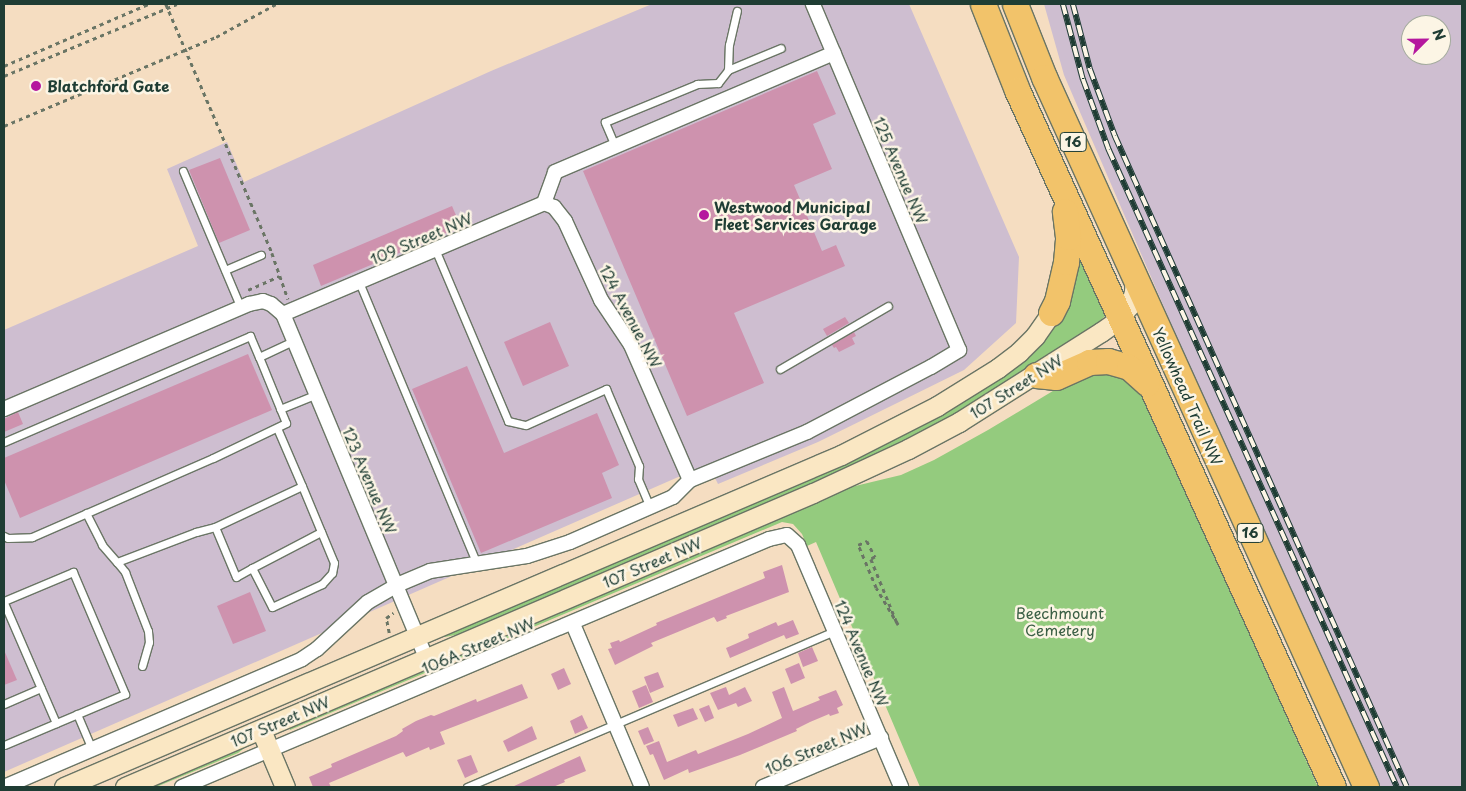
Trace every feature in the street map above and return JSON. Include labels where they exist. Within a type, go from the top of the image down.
[{"type":"highway","name":"Yellowhead Trail NW","points":[[983,4],[1014,82],[1053,170],[1332,787]]},
{"type":"highway","name":"Yellowhead Trail NW","points":[[1015,4],[1048,86],[1366,787]]},
{"type":"highway","points":[[1050,313],[1062,282],[1068,237],[1065,210],[1053,170]]},
{"type":"highway","points":[[1036,375],[1056,377],[1089,362],[1108,361],[1119,363],[1137,372],[1153,392]]},
{"type":"main road","name":"107 Street NW","points":[[125,787],[862,472],[959,422],[1036,375],[1101,332],[1130,305],[1134,292],[1135,278]]},
{"type":"main road","name":"107 Street NW","points":[[64,787],[782,481],[886,433],[937,406],[1005,363],[1035,336],[1050,313]]},
{"type":"main road","points":[[261,730],[285,787]]},
{"type":"street","name":"125 Avenue NW","points":[[690,480],[803,434],[931,367],[959,350],[813,4]]},
{"type":"street","points":[[544,203],[556,172],[834,53]]},
{"type":"street","name":"109 Street NW","points":[[283,314],[544,203]]},
{"type":"street","name":"124 Avenue NW","points":[[544,203],[554,207],[566,221],[602,300],[632,345],[690,480]]},
{"type":"street","points":[[4,409],[241,308],[263,302],[271,304],[283,314]]},
{"type":"street","name":"123 Avenue NW","points":[[283,314],[426,658]]},
{"type":"street","points":[[4,787],[302,659],[318,649],[368,602],[397,585],[430,571],[527,556],[546,551],[674,497],[690,480]]},
{"type":"street","name":"124 Avenue NW","points":[[787,535],[798,545],[901,787]]},
{"type":"street","name":"106A Street NW","points":[[182,787],[573,624],[769,539],[787,535]]},
{"type":"street","points":[[573,624],[642,787]]},
{"type":"street","name":"106 Street NW","points":[[763,787],[881,738]]},
{"type":"lane","points":[[728,70],[729,45],[737,11]]},
{"type":"lane","points":[[615,146],[605,122],[697,84],[718,83],[728,70],[781,48]]},
{"type":"lane","points":[[183,171],[241,308]]},
{"type":"lane","points":[[435,250],[508,421],[526,425],[606,389],[639,466],[638,479],[650,508]]},
{"type":"lane","points":[[225,270],[261,255]]},
{"type":"lane","points":[[359,282],[477,564]]},
{"type":"lane","points":[[780,369],[888,306]]},
{"type":"lane","points":[[4,442],[250,336],[286,423],[213,458],[32,536],[19,538],[4,536]]},
{"type":"lane","points":[[259,357],[294,342]]},
{"type":"lane","points":[[280,409],[316,394]]},
{"type":"lane","points":[[252,568],[272,608],[322,584],[332,574],[334,563],[277,428]]},
{"type":"lane","points":[[117,562],[196,532],[215,527],[302,486]]},
{"type":"lane","points":[[86,512],[102,545],[126,572],[148,631],[148,642],[142,666]]},
{"type":"lane","points":[[215,527],[236,577],[321,532]]},
{"type":"lane","points":[[4,745],[125,694],[73,572],[4,602],[56,723]]},
{"type":"lane","points":[[468,787],[834,631]]},
{"type":"lane","points":[[4,704],[41,688]]},
{"type":"lane","points":[[77,714],[92,750]]},
{"type":"path","points":[[4,66],[149,4]]},
{"type":"path","points":[[4,76],[167,6],[176,4]]},
{"type":"path","points":[[4,126],[216,37],[276,4]]},
{"type":"path","points":[[167,6],[272,252],[287,295]]},
{"type":"path","points":[[865,562],[871,559],[875,557],[868,541],[858,545],[865,562],[876,588],[898,625],[871,559]]},
{"type":"shaded area","points":[[652,4],[909,4],[1019,257],[1016,323],[964,370],[818,442],[718,484],[708,464],[4,772],[4,330],[198,246],[167,169],[227,142],[244,182],[491,71]]},
{"type":"shaded area","points":[[1044,4],[1462,4],[1462,787],[1381,787],[1195,379],[1064,75]]},
{"type":"green space","points":[[1076,250],[1106,315],[1097,324],[992,392],[941,422],[867,459],[769,503],[460,634],[445,637],[445,632],[1005,374]]},
{"type":"green space","name":"Beechmount Cemetery","points":[[1117,372],[1144,394],[1145,401],[1318,787],[920,787],[816,542],[807,546],[802,534],[793,524],[782,522],[290,730],[289,728],[292,724],[851,487],[901,475],[934,460],[988,430],[1081,374]]},
{"type":"green space","points":[[247,746],[238,753],[156,787],[142,787],[235,748]]},
{"type":"building","name":"Westwood Municipal Fleet Services Garage","points":[[817,71],[836,114],[813,124],[832,169],[794,185],[822,251],[836,245],[845,266],[734,313],[764,383],[687,416],[583,171]]},
{"type":"building","points":[[220,158],[250,230],[219,243],[189,170]]},
{"type":"building","points":[[452,206],[461,227],[321,286],[313,265]]},
{"type":"building","points":[[845,317],[849,323],[827,336],[823,329]]},
{"type":"building","points":[[550,322],[569,366],[523,386],[504,342]]},
{"type":"building","points":[[854,332],[856,336],[852,338],[855,344],[839,352],[836,347],[834,348],[832,345]]},
{"type":"building","points":[[248,354],[272,410],[20,518],[4,480],[4,458]]},
{"type":"building","points":[[467,366],[504,453],[597,413],[619,465],[602,473],[612,498],[481,553],[412,389]]},
{"type":"building","points":[[18,412],[23,424],[4,432],[4,419]]},
{"type":"building","points":[[782,565],[789,592],[726,616],[727,618],[717,622],[714,617],[651,643],[653,646],[615,665],[608,649],[612,648],[610,643],[619,640],[620,642],[657,625],[656,623],[765,578],[763,572]]},
{"type":"building","points":[[250,592],[266,631],[233,644],[217,606]]},
{"type":"building","points":[[793,620],[799,634],[786,639],[784,635],[730,658],[726,648],[749,638],[748,634],[776,622],[778,626]]},
{"type":"building","points":[[812,647],[818,661],[803,667],[798,653]]},
{"type":"building","points":[[4,650],[17,680],[4,685]]},
{"type":"building","points":[[799,663],[805,678],[791,684],[785,669]]},
{"type":"building","points":[[564,668],[571,684],[558,690],[551,674]]},
{"type":"building","points":[[658,672],[664,687],[650,693],[644,677]]},
{"type":"building","points":[[522,684],[528,698],[440,732],[445,744],[430,750],[429,747],[406,757],[403,752],[329,783],[331,787],[313,787],[309,777],[332,767],[331,764],[396,736],[403,731],[402,729],[416,721],[431,715],[434,716],[476,699],[477,702]]},
{"type":"building","points":[[646,685],[653,702],[639,708],[632,691]]},
{"type":"building","points":[[726,687],[729,695],[745,687],[752,701],[738,707],[736,703],[718,710],[710,693]]},
{"type":"building","points":[[784,687],[793,711],[820,700],[818,697],[836,690],[843,705],[837,708],[839,713],[830,716],[829,714],[810,722],[796,729],[797,731],[740,755],[689,773],[688,769],[664,780],[653,754],[650,755],[646,746],[659,741],[667,762],[696,750],[698,754],[748,734],[782,718],[772,692]]},
{"type":"building","points":[[709,705],[714,718],[705,722],[699,709]]},
{"type":"building","points":[[693,708],[698,719],[678,727],[673,715]]},
{"type":"building","points":[[582,715],[588,728],[575,734],[570,721]]},
{"type":"building","points":[[532,726],[537,739],[508,752],[503,741]]},
{"type":"building","points":[[648,727],[654,741],[644,745],[638,731]]},
{"type":"building","points":[[471,755],[478,772],[465,778],[457,760]]},
{"type":"building","points":[[580,756],[586,771],[564,780],[565,782],[553,787],[512,787]]},
{"type":"railway","points":[[1063,4],[1083,79],[1109,150],[1397,787]]},
{"type":"railway","points":[[1073,4],[1090,69],[1115,136],[1407,787]]},
{"type":"place","name":"Blatchford Gate","points":[[36,86]]},
{"type":"place","name":"Westwood Municipal Fleet Services Garage","points":[[704,215]]}]
